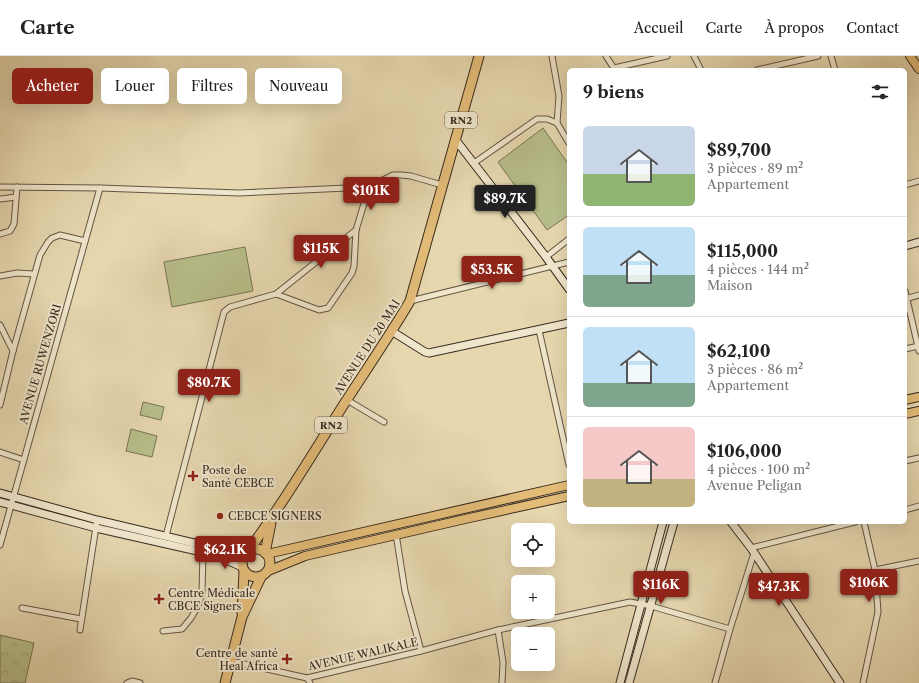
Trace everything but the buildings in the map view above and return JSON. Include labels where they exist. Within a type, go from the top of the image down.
[{"type":"highway","name":"AVENUE DU 20 MAI","points":[[272,519],[347,400],[393,332],[410,301],[479,56]]},
{"type":"highway","name":"RN2","points":[[225,683],[242,617],[242,560],[272,519]]},
{"type":"highway","name":"RN2","points":[[242,617],[270,563],[266,554],[272,519]]},
{"type":"highway","points":[[247,552],[255,549],[266,554]]},
{"type":"highway","points":[[243,569],[250,576],[257,578],[265,574]]},
{"type":"main road","points":[[910,56],[919,68]]},
{"type":"main road","points":[[907,400],[919,397]]},
{"type":"main road","points":[[907,414],[919,411]]},
{"type":"main road","points":[[266,554],[567,485]]},
{"type":"main road","points":[[265,574],[304,556],[567,496]]},
{"type":"street","points":[[552,56],[558,96],[557,123],[567,140]]},
{"type":"street","points":[[606,56],[613,68]]},
{"type":"street","points":[[618,68],[667,56]]},
{"type":"street","points":[[694,56],[701,68]]},
{"type":"street","points":[[766,68],[818,56]]},
{"type":"street","points":[[831,56],[834,68]]},
{"type":"street","points":[[474,163],[537,119],[547,119],[557,123]]},
{"type":"street","points":[[455,140],[553,265],[567,286]]},
{"type":"street","points":[[0,187],[100,188],[240,193],[369,187],[393,175],[411,176],[442,185]]},
{"type":"street","points":[[907,185],[919,181]]},
{"type":"street","points":[[0,234],[10,231],[13,228],[17,187]]},
{"type":"street","points":[[276,294],[319,310],[328,308],[352,273],[354,266],[356,230],[369,187]]},
{"type":"street","name":"AVENUE RUWENZORI","points":[[0,545],[100,188]]},
{"type":"street","points":[[0,199],[16,197]]},
{"type":"street","points":[[166,536],[224,312],[230,307],[276,294],[356,230]]},
{"type":"street","points":[[0,405],[13,351],[42,250],[52,238],[60,235],[85,241]]},
{"type":"street","points":[[546,257],[567,241]]},
{"type":"street","points":[[907,245],[919,242]]},
{"type":"street","points":[[410,301],[567,262]]},
{"type":"street","points":[[0,276],[17,273],[34,274]]},
{"type":"street","points":[[907,298],[919,296]]},
{"type":"street","points":[[907,302],[919,348],[907,349]]},
{"type":"street","points":[[393,332],[430,354],[567,323]]},
{"type":"street","points":[[0,325],[13,351]]},
{"type":"street","points":[[539,330],[567,455]]},
{"type":"street","points":[[347,400],[384,422]]},
{"type":"street","points":[[0,452],[24,460]]},
{"type":"street","points":[[907,461],[919,458]]},
{"type":"street","points":[[0,493],[97,520],[216,548],[247,552]]},
{"type":"street","points":[[0,502],[96,528],[215,555],[243,569]]},
{"type":"street","points":[[907,509],[919,506]]},
{"type":"street","points":[[76,522],[78,514]]},
{"type":"street","points":[[80,630],[97,520]]},
{"type":"street","points":[[620,683],[662,524]]},
{"type":"street","points":[[629,683],[673,524]]},
{"type":"street","points":[[733,524],[753,551],[840,683]]},
{"type":"street","points":[[753,551],[848,524]]},
{"type":"street","points":[[862,683],[878,617],[875,570],[864,524]]},
{"type":"street","points":[[396,534],[405,591],[421,651]]},
{"type":"street","points":[[715,683],[753,551]]},
{"type":"street","points":[[163,631],[182,629],[198,606],[202,594],[203,552]]},
{"type":"street","points":[[875,570],[919,561]]},
{"type":"street","name":"AVENUE WALIKALE","points":[[231,661],[308,678],[421,651],[498,630],[630,602],[641,603],[730,629]]},
{"type":"street","points":[[22,608],[81,619]]},
{"type":"street","points":[[498,630],[503,662],[502,683]]},
{"type":"street","points":[[308,678],[310,683]]},
{"type":"street","points":[[127,683],[140,683]]},
{"type":"green space","points":[[543,128],[567,162],[567,216],[547,230],[498,162]]},
{"type":"green space","points":[[245,247],[253,291],[172,307],[164,262]]},
{"type":"green space","points":[[143,402],[164,407],[161,420],[140,415]]},
{"type":"green space","points":[[131,429],[157,436],[152,457],[126,451]]},
{"type":"green space","points":[[0,635],[34,643],[25,683],[0,683]]},
{"type":"place","name":"Poste de Santé CEBCE","points":[[193,476]]},
{"type":"place","name":"CEBCE SIGNERS","points":[[220,516]]},
{"type":"place","name":"Centre Médicale CBCE Signers","points":[[159,599]]},
{"type":"place","name":"Centre de santé Heal Africa","points":[[287,659]]}]
